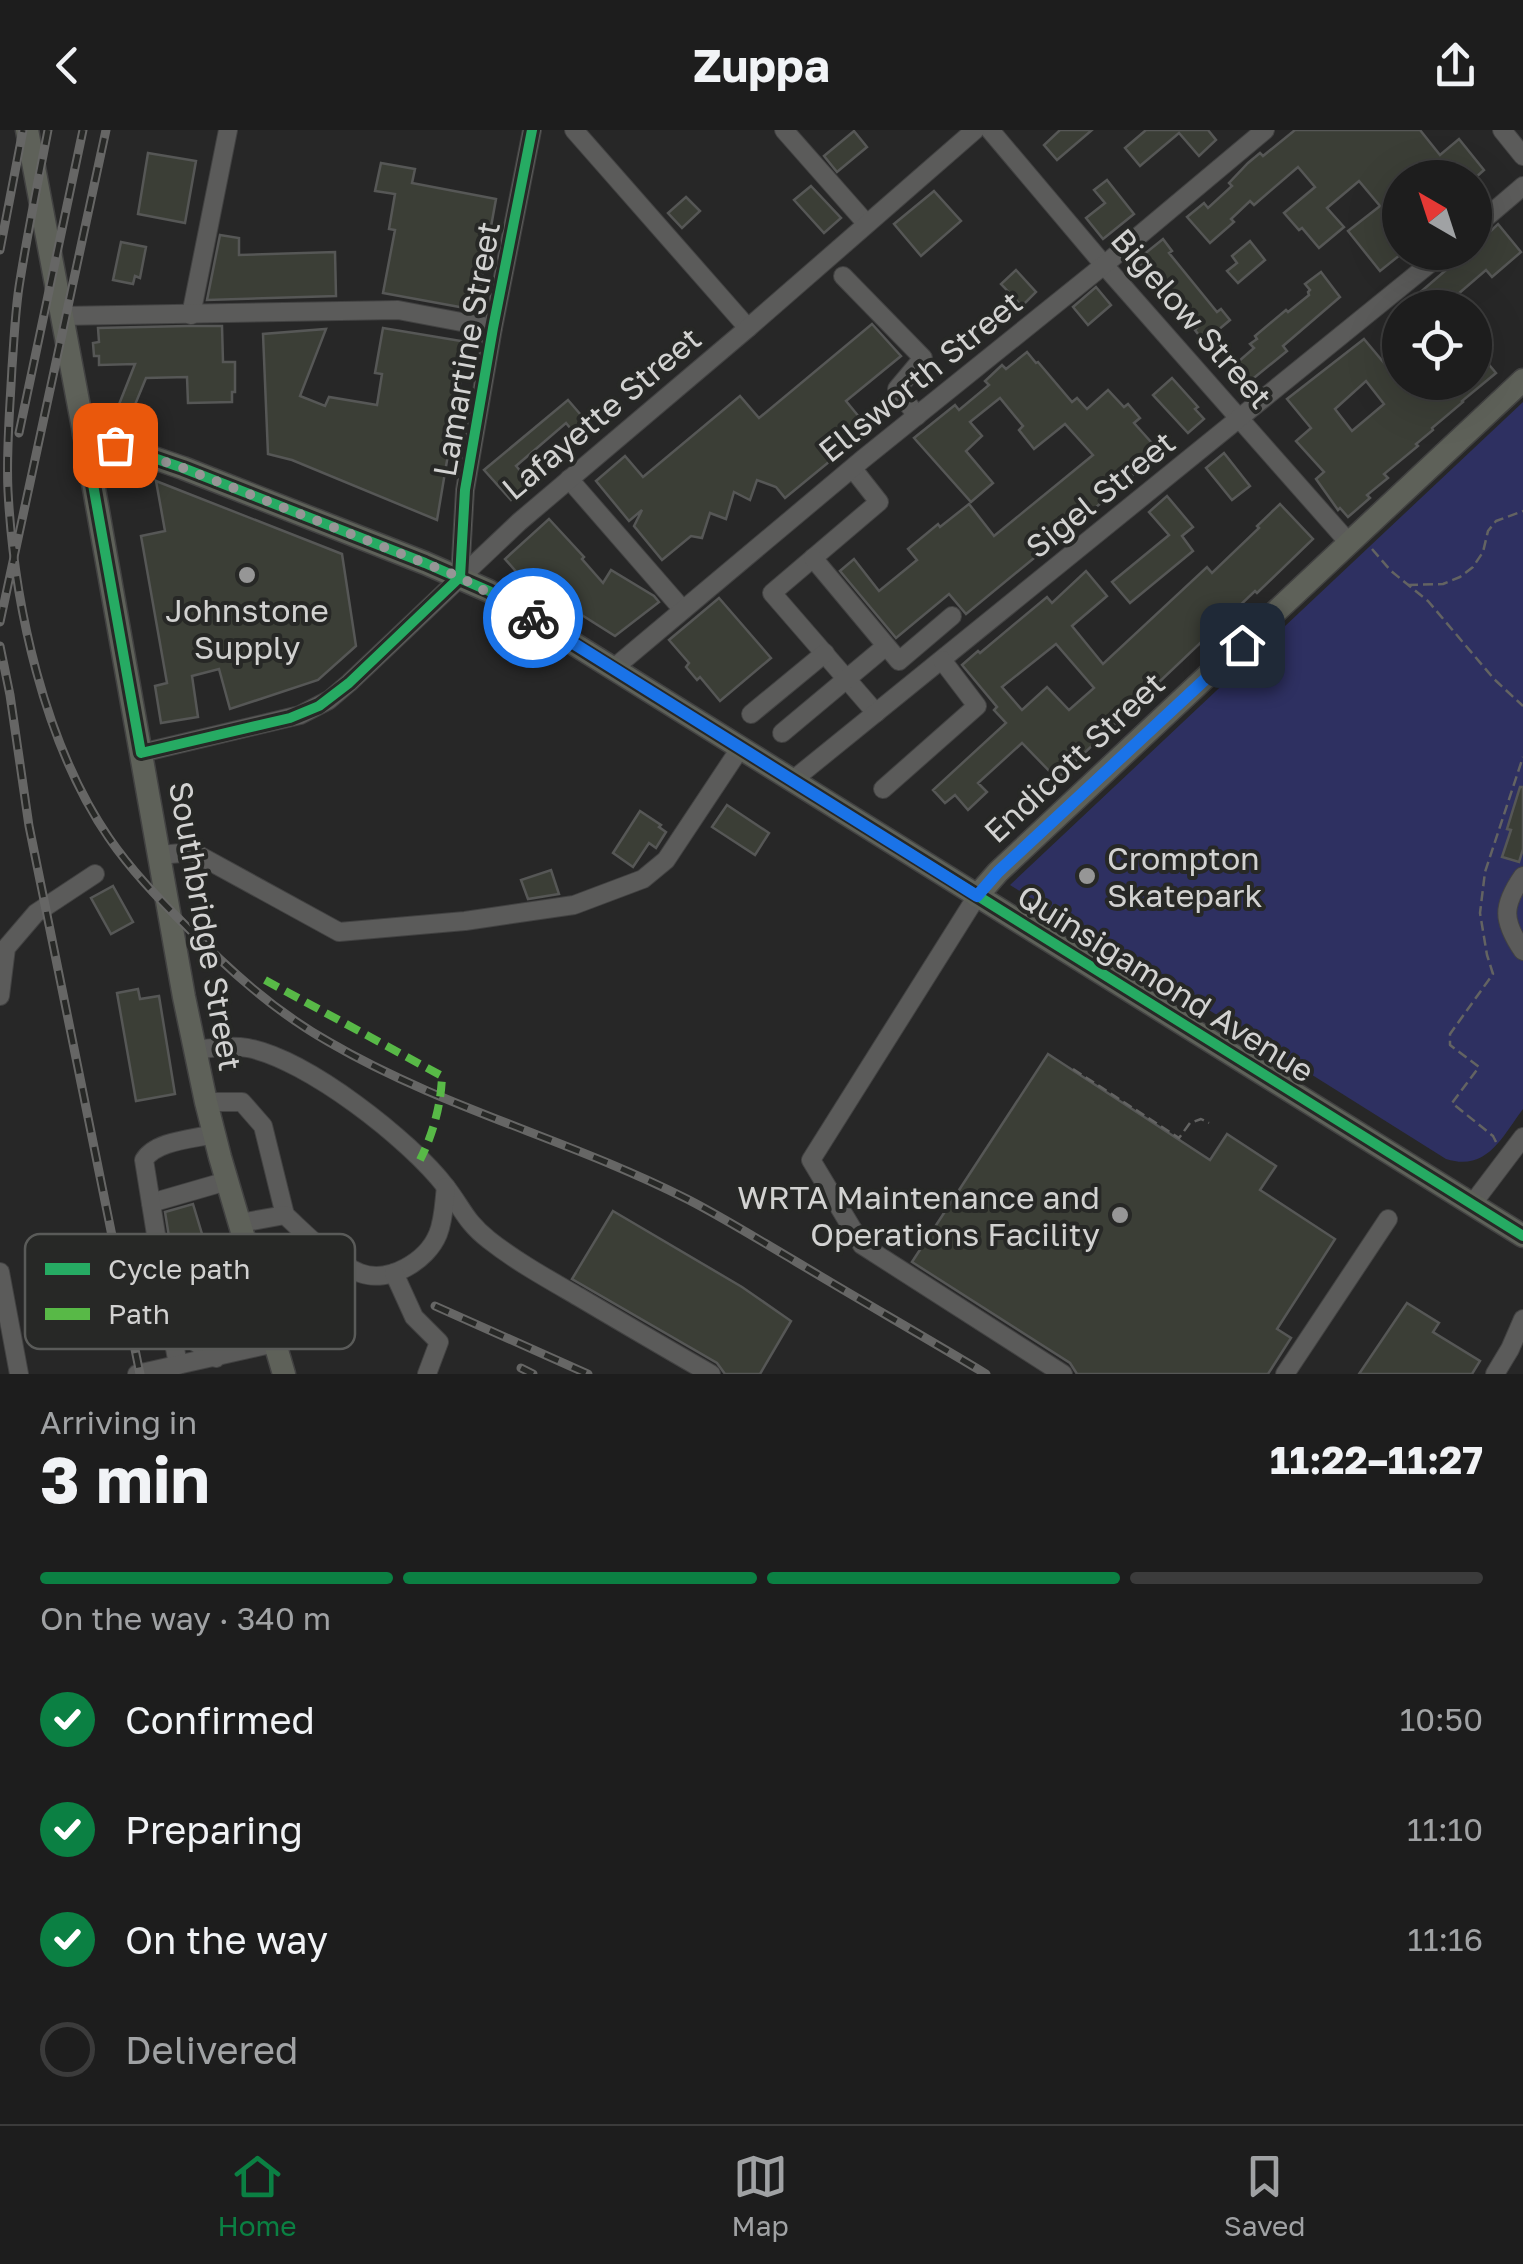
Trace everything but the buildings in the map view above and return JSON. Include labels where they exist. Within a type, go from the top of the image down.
[{"type":"main road","name":"Southbridge Street","points":[[27,130],[195,1050],[214,1134],[244,1234]]},
{"type":"main road","name":"Endicott Street","points":[[977,896],[998,872],[1359,544],[1523,380]]},
{"type":"main road","name":"Quinsigamond Avenue","points":[[84,434],[183,468],[460,577],[511,604],[1473,1203],[1520,1228]]},
{"type":"main road","name":"Southbridge Street","points":[[277,1349],[284,1374]]},
{"type":"street","points":[[192,314],[228,130]]},
{"type":"street","name":"Lamartine Street","points":[[460,577],[465,490],[532,130]]},
{"type":"street","points":[[574,130],[748,328]]},
{"type":"street","points":[[784,130],[866,223]]},
{"type":"street","name":"Lafayette Street","points":[[142,753],[290,718],[320,706],[350,683],[569,479],[974,130]]},
{"type":"street","name":"Bigelow Street","points":[[990,130],[1240,418],[1359,544]]},
{"type":"street","name":"Ellsworth Street","points":[[614,668],[1265,130]]},
{"type":"street","points":[[1502,130],[1523,156]]},
{"type":"street","points":[[1492,212],[1523,186]]},
{"type":"street","name":"Sigel Street","points":[[793,780],[1422,270]]},
{"type":"street","points":[[843,276],[923,358],[897,390],[916,416]]},
{"type":"street","points":[[61,316],[398,310],[493,328]]},
{"type":"street","points":[[853,469],[879,502],[772,593],[876,713]]},
{"type":"street","points":[[569,479],[684,610]]},
{"type":"street","points":[[813,558],[898,661],[952,616]]},
{"type":"street","points":[[782,733],[886,646]]},
{"type":"street","points":[[751,714],[825,653]]},
{"type":"street","points":[[883,790],[976,706],[942,660]]},
{"type":"street","points":[[158,855],[192,852],[339,932],[465,921],[574,905],[643,879],[666,860],[741,747]]},
{"type":"street","points":[[0,996],[6,948],[36,913],[94,874]]},
{"type":"street","points":[[1523,876],[1509,896],[1507,917],[1523,951]]},
{"type":"street","points":[[977,896],[811,1160],[862,1245],[1063,1374]]},
{"type":"street","points":[[195,1050],[228,1046],[250,1049],[297,1066],[365,1112],[412,1152],[446,1187],[468,1223],[492,1243],[711,1374]]},
{"type":"street","points":[[206,1102],[242,1102],[263,1126],[285,1215],[306,1234]]},
{"type":"street","points":[[157,1234],[146,1155],[158,1148],[214,1134]]},
{"type":"street","points":[[1473,1203],[1523,1137]]},
{"type":"street","points":[[152,1203],[227,1181]]},
{"type":"street","points":[[355,1270],[364,1275],[394,1273],[414,1264],[437,1237],[446,1187]]},
{"type":"street","points":[[240,1222],[285,1215]]},
{"type":"street","points":[[1285,1374],[1388,1219]]},
{"type":"street","points":[[0,1272],[20,1374]]},
{"type":"street","points":[[394,1273],[414,1317],[439,1342],[428,1374]]},
{"type":"street","points":[[1494,1374],[1523,1319]]},
{"type":"street","points":[[175,1349],[178,1365]]},
{"type":"street","points":[[205,1349],[216,1358]]},
{"type":"street","points":[[137,1374],[251,1349]]},
{"type":"path","points":[[1407,585],[1443,584],[1460,578],[1484,552],[1488,531],[1496,521],[1523,511]]},
{"type":"path","points":[[1359,544],[1428,601],[1494,679],[1523,706]]},
{"type":"path","points":[[1504,1162],[1494,1136],[1452,1103],[1479,1067],[1450,1045],[1450,1034],[1494,974],[1480,913],[1485,872],[1523,758]]},
{"type":"path","points":[[1073,1070],[1178,1138],[1190,1123],[1201,1119],[1209,1123]]},
{"type":"shaded area","points":[[1523,402],[1523,1109],[1492,1149],[1472,1161],[1460,1162],[1446,1159],[1010,885]]},
{"type":"railway","points":[[0,250],[23,130]]},
{"type":"railway","points":[[48,130],[16,317],[9,413],[11,535],[25,626],[50,717],[86,800],[117,850],[154,894],[218,957],[309,1030],[416,1086],[687,1199],[986,1374]]},
{"type":"railway","points":[[19,433],[83,130]]},
{"type":"railway","points":[[0,622],[106,130]]},
{"type":"railway","points":[[0,646],[29,826],[112,1234]]},
{"type":"railway","points":[[435,1306],[588,1374]]},
{"type":"railway","points":[[135,1349],[140,1374]]},
{"type":"railway","points":[[521,1368],[533,1374]]},
{"type":"marked path","points":[[265,980],[442,1076],[436,1119],[420,1160]]},
{"type":"cycle path","points":[[460,577],[465,490],[532,130]]},
{"type":"cycle path","points":[[84,434],[183,468],[489,591],[1523,1236]]},
{"type":"cycle path","points":[[84,434],[141,753],[290,718],[319,706],[349,683],[460,577]]},
{"type":"way so far","points":[[115,445],[460,577],[533,618]]},
{"type":"place","name":"Johnstone Supply","points":[[247,575]]},
{"type":"place","name":"Crompton Skatepark","points":[[1087,876]]},
{"type":"place","name":"WRTA Maintenance and Operations Facility","points":[[1120,1215]]},
{"type":"route","points":[[533,618],[977,896],[1242,645]]}]
